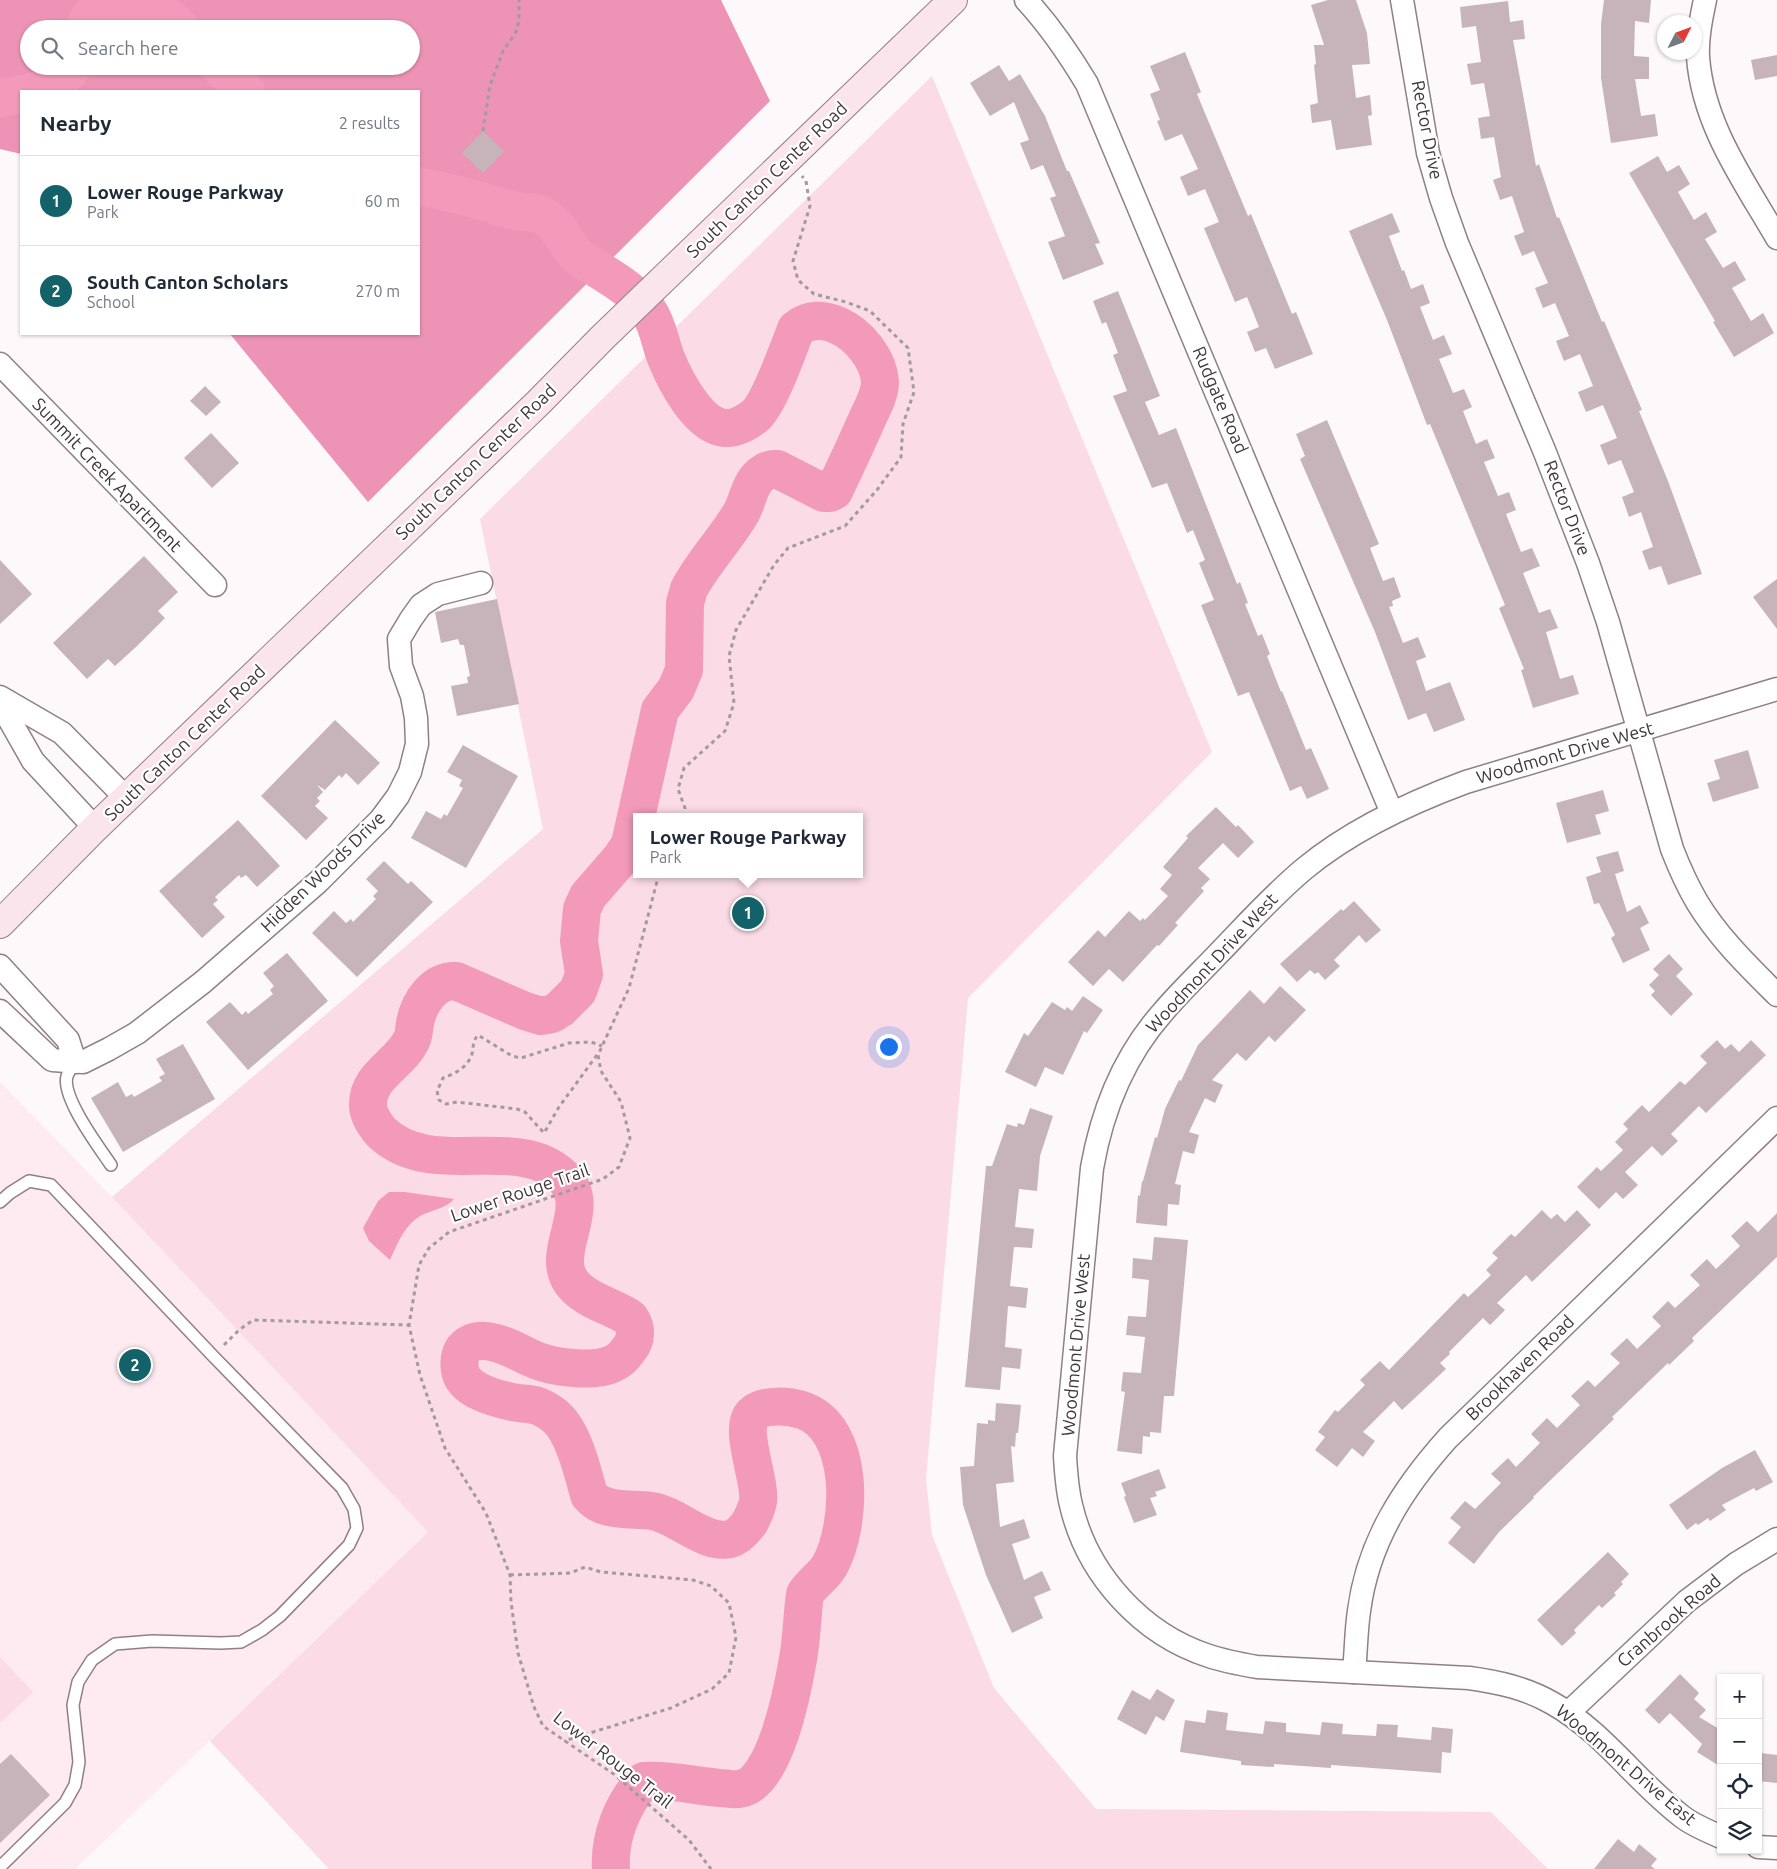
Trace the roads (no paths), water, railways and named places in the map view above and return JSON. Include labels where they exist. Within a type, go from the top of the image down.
[{"type":"main road","name":"South Canton Center Road","points":[[0,924],[95,828],[538,403],[603,337],[953,0]]},
{"type":"street","name":"Rudgate Road","points":[[1026,0],[1043,18],[1066,49],[1087,84],[1392,813]]},
{"type":"street","name":"Rector Drive","points":[[1402,0],[1428,153],[1441,198],[1457,242],[1544,450],[1588,563],[1608,622],[1672,849],[1685,881],[1723,939],[1776,995]]},
{"type":"street","points":[[1705,0],[1699,28],[1698,56],[1702,90],[1708,110],[1718,135],[1776,234]]},
{"type":"street","name":"Summit Creek Apartment","points":[[0,364],[215,585]]},
{"type":"street","name":"Hidden Woods Drive","points":[[0,1011],[52,1060],[83,1062],[110,1049],[137,1032],[203,982],[318,882],[381,819],[398,796],[410,772],[417,744],[412,696],[401,666],[399,640],[410,619],[421,605],[438,594],[481,583]]},
{"type":"street","name":"Woodmont Drive West","points":[[1354,1672],[1257,1667],[1228,1662],[1187,1647],[1150,1625],[1118,1595],[1100,1572],[1080,1534],[1071,1507],[1065,1456],[1092,1168],[1104,1118],[1124,1069],[1162,1012],[1274,895],[1305,868],[1330,850],[1392,813],[1466,782],[1777,689]]},
{"type":"street","points":[[0,697],[62,733],[127,799]]},
{"type":"street","points":[[0,702],[33,761],[95,828]]},
{"type":"street","points":[[0,966],[68,1040],[75,1062]]},
{"type":"street","name":"Brookhaven Road","points":[[1354,1672],[1359,1610],[1372,1560],[1393,1512],[1421,1468],[1448,1438],[1777,1118]]},
{"type":"street","name":"Cranbrook Road","points":[[1568,1713],[1687,1601],[1736,1564],[1777,1539]]},
{"type":"street","name":"Woodmont Drive East","points":[[1354,1672],[1496,1681],[1532,1692],[1568,1713],[1597,1736],[1677,1812],[1701,1828],[1717,1835]]},
{"type":"street","points":[[1762,1847],[1777,1848]]},
{"type":"lane","points":[[75,1062],[67,1075],[66,1087],[74,1107],[111,1165]]},
{"type":"lane","points":[[0,1202],[10,1192],[28,1181],[51,1185],[213,1356],[342,1488],[354,1509],[357,1528],[350,1545],[280,1616],[262,1630],[241,1642],[152,1641],[115,1644],[92,1660],[78,1682],[72,1705],[79,1762],[76,1785],[65,1803],[0,1867]]},
{"type":"waterway","points":[[88,20],[100,7],[119,1],[141,2],[150,5],[172,20]]},
{"type":"waterway","points":[[37,90],[56,83],[66,75]]},
{"type":"waterway","points":[[229,75],[245,90]]},
{"type":"waterway","points":[[0,98],[20,94]]},
{"type":"waterway","points":[[420,186],[514,211],[539,214],[552,222],[578,256],[625,288],[642,303],[655,323],[666,358],[675,378],[697,411],[715,425],[725,428],[733,427],[756,415],[773,387],[796,329],[811,321],[833,324],[854,335],[867,349],[876,365],[880,382],[875,403],[834,491],[824,493],[777,469],[770,469],[764,472],[755,481],[741,513],[729,532],[701,569],[689,589],[685,603],[684,670],[676,689],[660,710],[637,813]]},
{"type":"waterway","points":[[611,1869],[612,1845],[623,1810],[644,1781],[739,1789],[752,1784],[763,1772],[780,1734],[792,1691],[799,1651],[805,1594],[830,1565],[837,1547],[845,1503],[844,1479],[840,1456],[832,1436],[820,1420],[802,1410],[771,1407],[754,1413],[749,1420],[748,1429],[758,1501],[750,1522],[739,1535],[730,1539],[720,1540],[711,1538],[671,1518],[652,1511],[618,1509],[595,1501],[589,1495],[573,1444],[557,1418],[538,1406],[515,1403],[488,1395],[473,1388],[462,1377],[459,1361],[464,1348],[468,1344],[488,1341],[549,1364],[577,1368],[596,1368],[612,1364],[622,1358],[632,1345],[635,1334],[630,1318],[584,1294],[572,1283],[566,1270],[565,1257],[575,1201],[571,1188],[562,1176],[543,1163],[521,1157],[448,1156],[424,1153],[401,1146],[381,1132],[374,1123],[368,1105],[369,1095],[378,1078],[400,1057],[411,1041],[417,1015],[424,1000],[434,988],[441,984],[456,981],[541,1016],[552,1014],[560,1009],[578,991],[584,974],[579,941],[582,909],[588,896],[621,858],[630,844],[633,831]]},
{"type":"place","name":"Lower Rouge Parkway","points":[[748,913]]},
{"type":"place","name":"South Canton Scholars","points":[[135,1365]]}]
